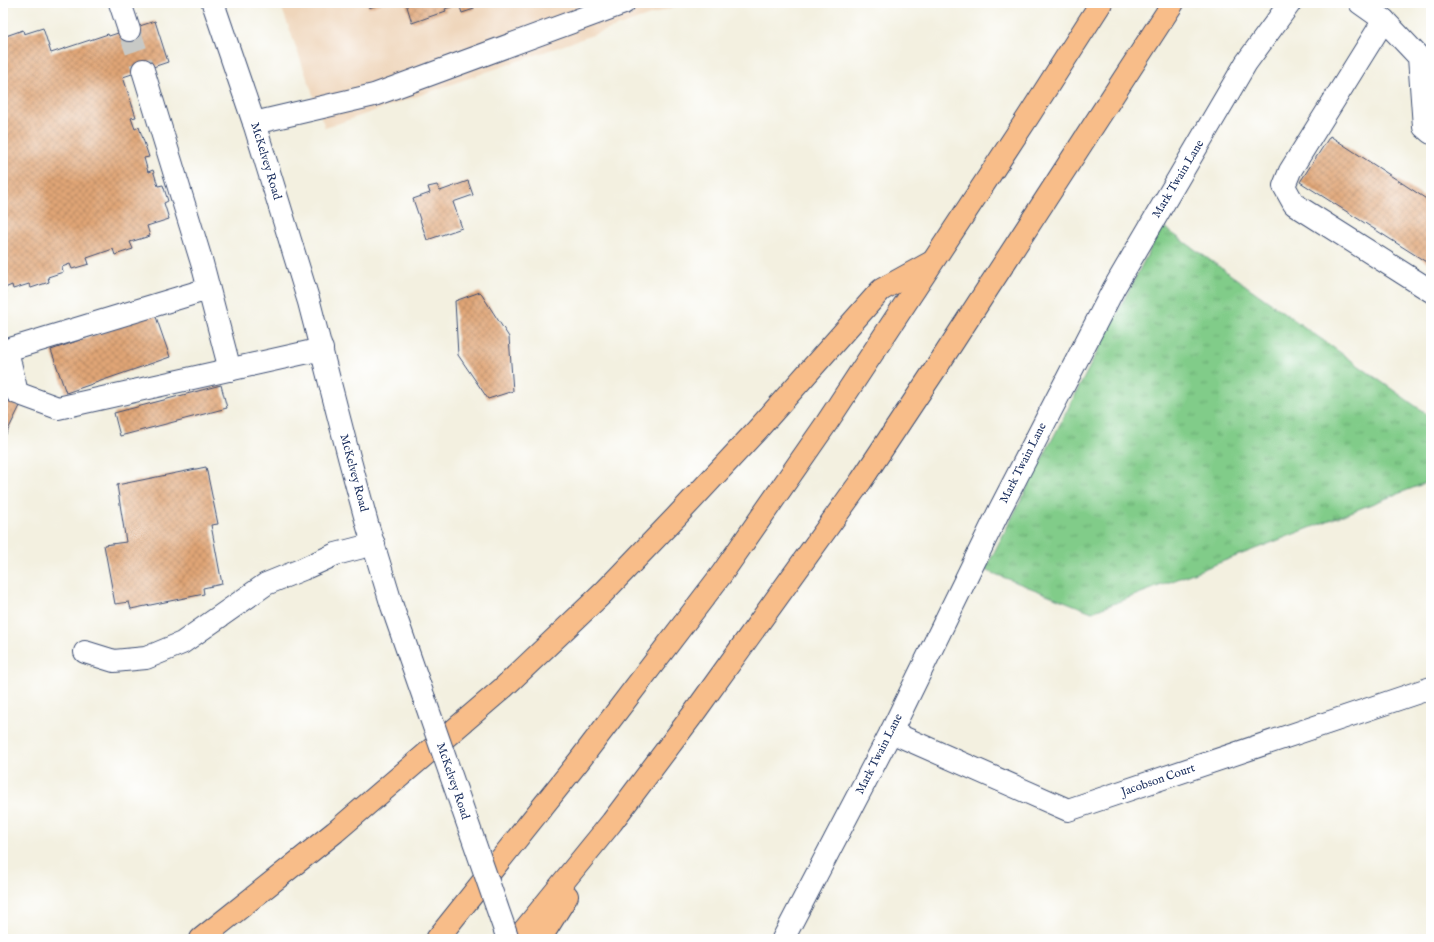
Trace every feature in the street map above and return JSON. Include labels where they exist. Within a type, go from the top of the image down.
[{"type":"highway","points":[[437,939],[579,762],[721,575],[826,424],[1102,3]]},
{"type":"highway","points":[[517,939],[612,822],[694,713],[862,481],[1173,3]]},
{"type":"highway","points":[[201,939],[335,832],[504,688],[603,592],[676,517],[758,429],[880,290],[933,262]]},
{"type":"highway","points":[[540,939],[612,822]]},
{"type":"street","points":[[120,3],[129,30]]},
{"type":"street","name":"McKelvey Road","points":[[213,3],[254,123],[309,302],[349,457],[392,606],[508,939]]},
{"type":"street","points":[[254,123],[374,95],[624,3]]},
{"type":"street","name":"Mark Twain Lane","points":[[783,939],[891,732],[1000,509],[1114,288],[1246,63],[1290,3]]},
{"type":"street","points":[[1360,3],[1384,20],[1425,57],[1424,127],[1431,133]]},
{"type":"street","points":[[1384,20],[1290,171],[1284,186],[1294,204],[1431,291]]},
{"type":"street","points":[[143,70],[202,263],[230,370]]},
{"type":"street","points":[[208,289],[7,350],[17,393],[58,408],[322,349]]},
{"type":"street","points":[[85,652],[114,661],[146,658],[182,643],[266,584],[336,554],[374,544]]},
{"type":"street","name":"Jacobson Court","points":[[891,732],[1068,810],[1431,688]]},
{"type":"shaded area","points":[[280,3],[685,3],[325,128]]},
{"type":"green space","points":[[1162,226],[1431,417],[1431,481],[1092,612],[985,570]]},
{"type":"building","points":[[367,3],[382,3],[369,8]]},
{"type":"building","points":[[406,3],[472,3],[474,9],[462,13],[459,4],[445,9],[446,11],[412,23]]},
{"type":"building","points":[[155,21],[168,62],[123,77],[136,117],[131,118],[135,129],[139,127],[149,157],[144,158],[148,172],[153,170],[158,186],[163,185],[168,201],[164,203],[169,219],[147,226],[150,236],[130,242],[133,249],[115,255],[113,249],[87,258],[89,264],[72,269],[70,264],[62,267],[63,272],[48,277],[49,282],[31,288],[29,284],[13,289],[12,285],[5,288],[6,293],[3,294],[3,37],[23,30],[24,34],[43,28],[51,53],[108,34],[109,36]]},
{"type":"building","points":[[1330,136],[1431,202],[1431,265],[1300,182]]},
{"type":"building","points":[[468,181],[473,195],[453,202],[462,228],[427,240],[413,199],[430,193],[428,187],[437,185],[440,191]]},
{"type":"building","points":[[480,292],[509,337],[513,391],[488,399],[458,355],[455,301]]},
{"type":"building","points":[[155,314],[170,357],[66,393],[51,350]]},
{"type":"building","points":[[221,385],[227,408],[120,436],[114,413]]},
{"type":"building","points":[[3,398],[20,406],[3,440]]},
{"type":"building","points":[[206,467],[218,524],[211,525],[222,584],[203,588],[204,594],[131,609],[129,602],[115,604],[104,545],[126,542],[117,485]]},
{"type":"tunnel","points":[[129,30],[143,70]]}]
